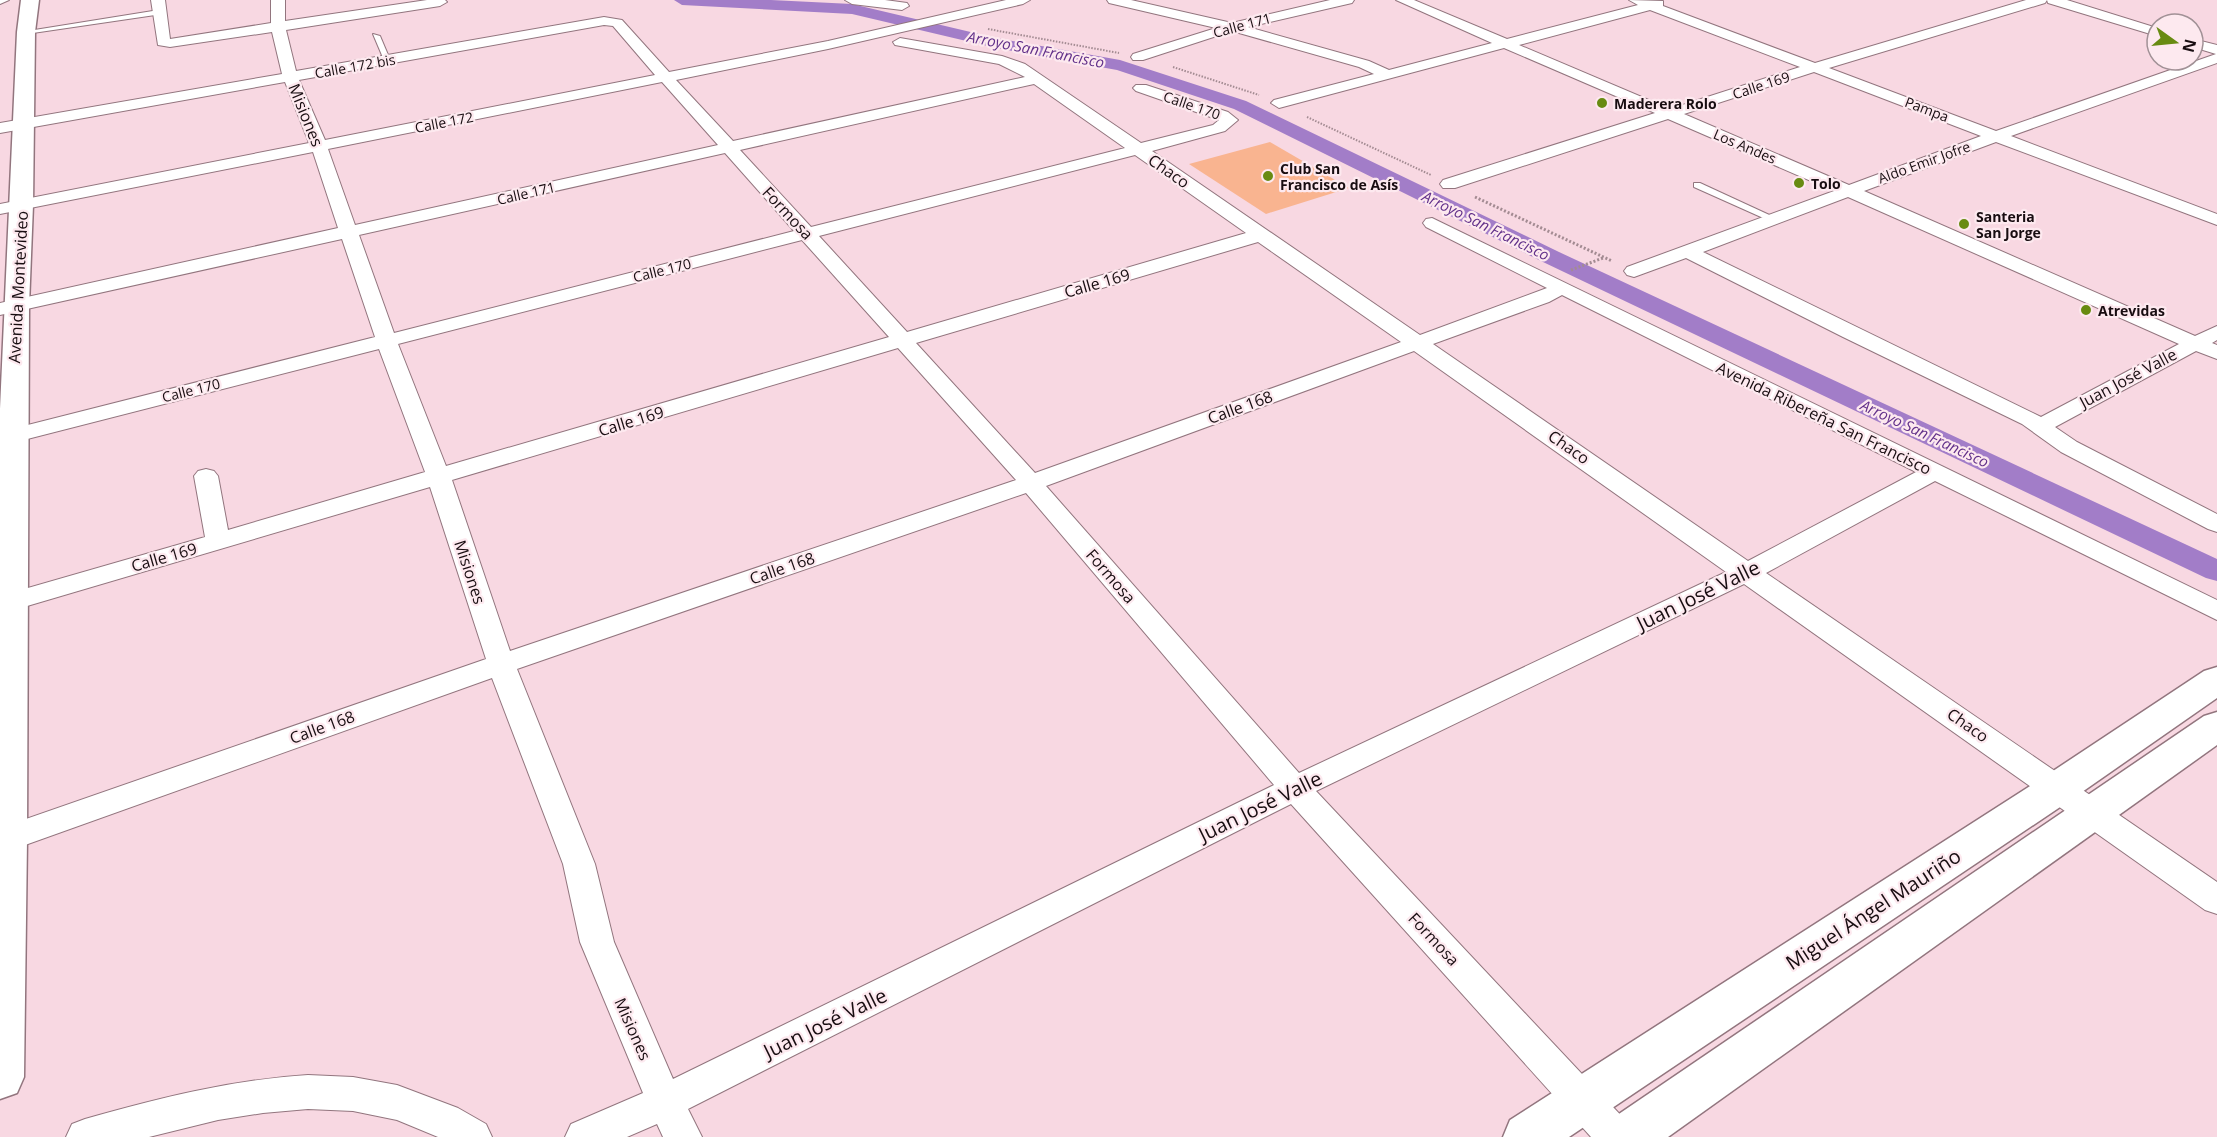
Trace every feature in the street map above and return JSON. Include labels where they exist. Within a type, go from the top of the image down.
[{"type":"street","name":"Avenida Montevideo","points":[[0,1077],[11,126],[27,32],[30,0]]},
{"type":"street","name":"Misiones","points":[[278,0],[278,26],[290,77],[319,146],[386,340],[439,478],[501,664],[579,864],[597,942],[665,1102],[683,1137]]},
{"type":"street","points":[[852,0],[902,6]]},
{"type":"street","name":"Calle 172","points":[[11,207],[667,77],[894,37],[938,18],[1023,0]]},
{"type":"street","points":[[1114,0],[1232,27],[1364,64],[1389,75]]},
{"type":"street","name":"Calle 171","points":[[1138,57],[1232,27],[1347,0]]},
{"type":"street","name":"Los Andes","points":[[1404,0],[1847,190],[2217,353]]},
{"type":"street","points":[[1279,103],[1508,43],[1643,3],[1673,0]]},
{"type":"street","name":"Calle 169","points":[[1449,184],[1816,67],[2040,0]]},
{"type":"street","points":[[2053,0],[2145,28]]},
{"type":"street","points":[[159,6],[163,42],[165,42],[440,2]]},
{"type":"street","name":"Pampa","points":[[1643,3],[2217,220]]},
{"type":"street","name":"Calle 172 bis","points":[[11,126],[604,21]]},
{"type":"street","name":"Formosa","points":[[604,21],[617,23],[667,77],[728,148],[808,234],[1030,483],[1295,789],[1616,1137]]},
{"type":"street","name":"Chaco","points":[[894,37],[1008,62],[1036,79],[1418,342],[2217,900]]},
{"type":"street","name":"Aldo Emir Jofre","points":[[1634,271],[1847,190],[2217,58]]},
{"type":"street","name":"Calle 171","points":[[8,307],[1036,79]]},
{"type":"street","name":"Calle 170","points":[[6,438],[1139,149],[1219,128],[1230,120],[1222,115],[1141,88]]},
{"type":"street","name":"Avenida Ribereña San Francisco","points":[[1432,223],[1563,280],[1934,472],[2217,611]]},
{"type":"street","name":"Calle 169","points":[[5,603],[439,478],[1261,235]]},
{"type":"street","points":[[1687,251],[1850,333],[2030,419],[2069,447],[2217,524]]},
{"type":"street","name":"Calle 168","points":[[4,840],[501,664],[1030,483],[1542,298],[1563,280]]},
{"type":"street","name":"Juan José Valle","points":[[2040,426],[2217,332]]},
{"type":"street","name":"Juan José Valle","points":[[584,1137],[665,1102],[1295,789],[1747,572],[1934,472]]},
{"type":"street","points":[[206,476],[218,542]]},
{"type":"street","name":"Miguel Ángel Mauriño","points":[[1527,1137],[2058,788],[2217,680]]},
{"type":"street","points":[[1627,1137],[2217,726]]},
{"type":"street","points":[[85,1137],[223,1101],[285,1092],[327,1091],[394,1102],[441,1119],[473,1137]]},
{"type":"lane","points":[[27,32],[159,6]]},
{"type":"lane","points":[[376,36],[388,60]]},
{"type":"lane","points":[[1697,185],[1773,219]]},
{"type":"path","points":[[1563,280],[1596,260],[1604,258]]},
{"type":"shaded area","name":"Club San Francisco de Asís","points":[[1270,142],[1349,188],[1266,214],[1189,164]]},
{"type":"waterway","name":"Arroyo San Francisco","points":[[682,0],[852,9],[996,43],[1120,65],[1240,105],[1551,257],[2217,571]]},
{"type":"place","name":"Maderera Rolo","points":[[1602,103]]},
{"type":"place","name":"Club San Francisco de Asís","points":[[1268,176]]},
{"type":"place","name":"Tolo","points":[[1799,183]]},
{"type":"place","name":"Santeria San Jorge","points":[[1964,224]]},
{"type":"place","name":"Atrevidas","points":[[2086,310]]}]
